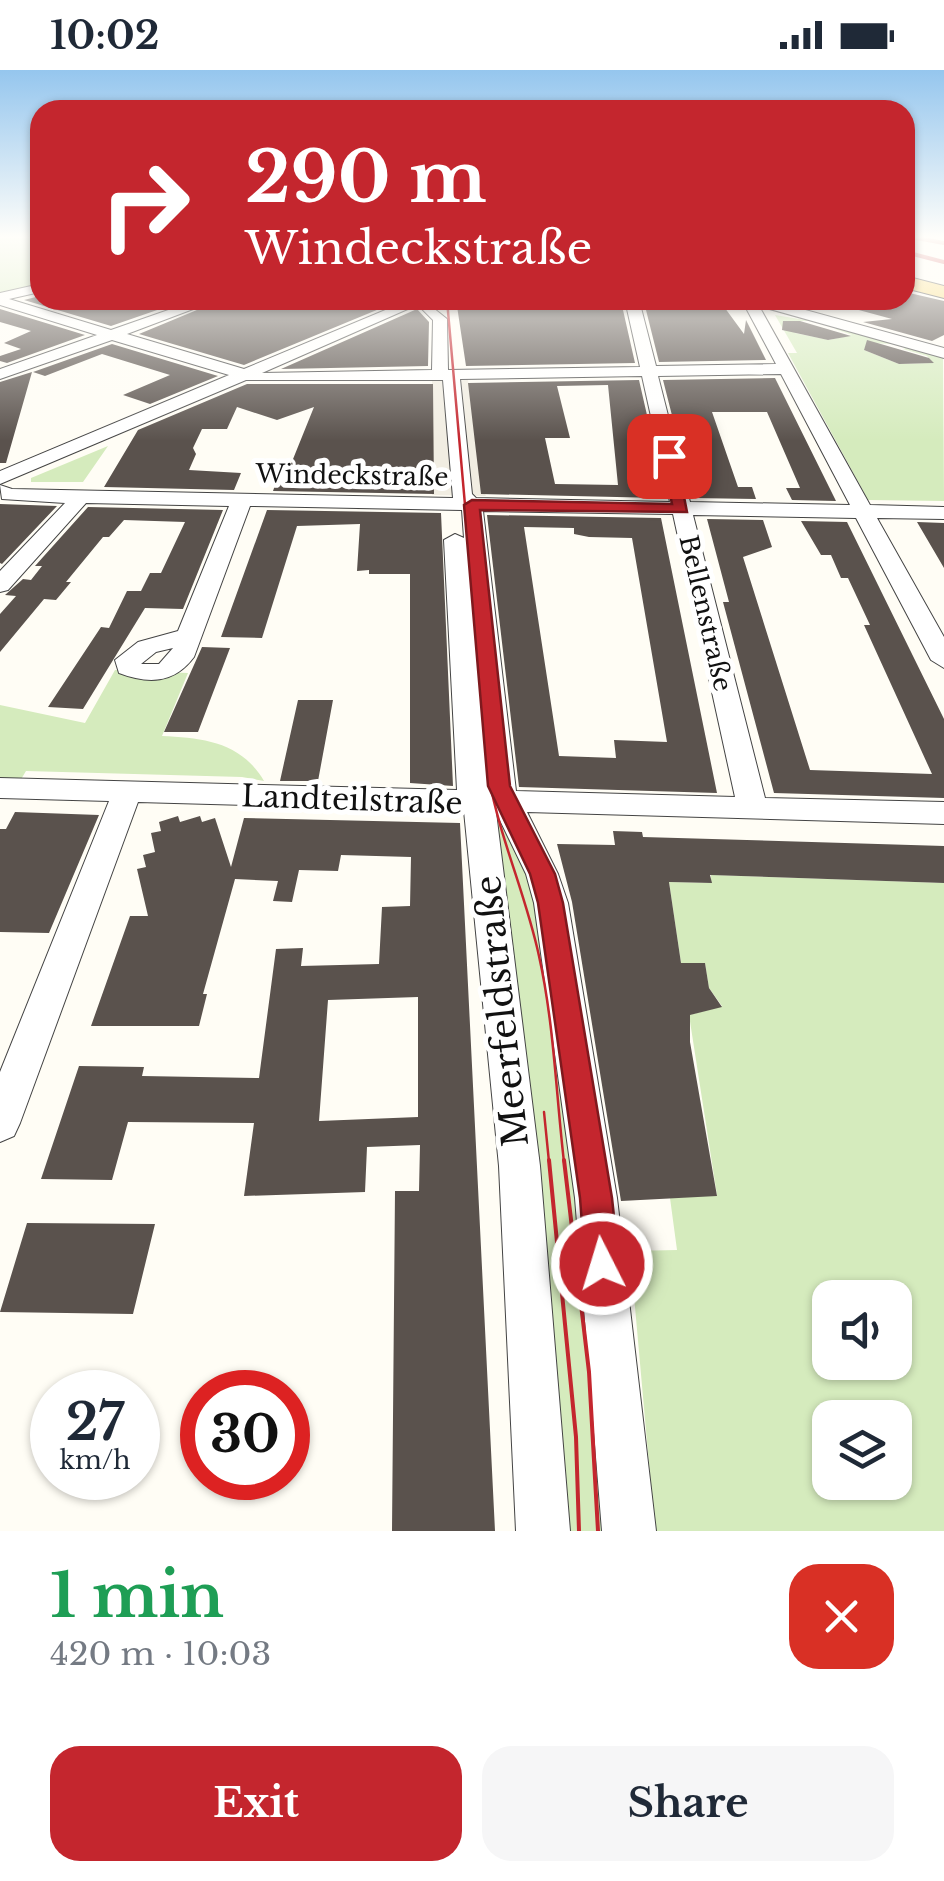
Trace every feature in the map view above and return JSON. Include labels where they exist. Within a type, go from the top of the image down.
[{"type":"street","points":[[34,310],[256,378],[785,369]]},
{"type":"street","points":[[0,374],[182,310]]},
{"type":"street","points":[[0,478],[399,310]]},
{"type":"street","name":"Meerfeldstraße","points":[[426,310],[440,320],[451,375]]},
{"type":"street","name":"Meerfeldstraße","points":[[455,310],[451,375],[462,502],[499,786],[492,803],[535,1366],[543,1531]]},
{"type":"street","name":"Bellenstraße","points":[[634,310],[752,809]]},
{"type":"street","points":[[756,310],[785,369],[872,512],[944,660]]},
{"type":"street","points":[[778,310],[944,349]]},
{"type":"street","points":[[825,310],[944,349]]},
{"type":"street","name":"Windeckstraße","points":[[0,491],[9,495],[81,497],[944,513]]},
{"type":"street","points":[[0,585],[81,497]]},
{"type":"street","points":[[188,636],[242,500]]},
{"type":"street","name":"Landteilstraße","points":[[0,788],[944,814]]},
{"type":"street","points":[[0,1122],[127,792]]},
{"type":"street","name":"Meerfeldstraße","points":[[492,803],[542,874],[551,903],[596,1198],[629,1531]]},
{"type":"green space","points":[[775,315],[812,321],[788,321],[795,333],[829,340],[852,335],[835,329],[838,328],[894,344],[867,343],[864,350],[899,364],[933,363],[927,356],[903,349],[906,348],[943,358],[944,501],[868,500],[788,353],[797,353]]},
{"type":"green space","points":[[108,446],[83,482],[31,482],[31,478]]},
{"type":"green space","points":[[115,670],[188,673],[162,736],[192,738],[233,750],[264,781],[242,777],[26,771],[20,781],[0,781],[0,705],[85,723]]},
{"type":"green space","points":[[507,802],[551,903],[606,1531],[543,1531],[478,804]]},
{"type":"green space","points":[[711,875],[944,883],[944,1531],[655,1531],[630,1251],[677,1250],[670,1198],[717,1195],[689,1015],[722,1006],[709,988],[705,963],[681,963],[669,882],[711,883]]},
{"type":"shaded area","points":[[468,380],[481,486],[486,496],[432,495],[432,381]]},
{"type":"building","points":[[915,305],[944,305],[944,335],[932,341],[863,322],[892,319],[859,310],[915,310]]},
{"type":"building","points":[[0,309],[85,335],[7,363],[0,361],[0,356],[21,349],[4,343],[31,331],[0,322]]},
{"type":"building","points":[[57,310],[157,310],[111,326]]},
{"type":"building","points":[[197,310],[377,310],[244,365],[139,334]]},
{"type":"building","points":[[415,310],[429,322],[428,366],[281,369]]},
{"type":"building","points":[[458,310],[623,310],[635,363],[466,366]]},
{"type":"building","points":[[646,310],[726,310],[744,334],[746,320],[766,360],[659,362]]},
{"type":"building","points":[[783,321],[800,321],[851,336],[828,340],[782,330]]},
{"type":"building","points":[[867,340],[929,358],[934,363],[899,364],[864,350]]},
{"type":"building","points":[[112,344],[218,376],[150,404],[123,395],[170,375],[102,354],[45,376],[33,372]]},
{"type":"building","points":[[32,372],[6,463],[0,463],[0,382]]},
{"type":"building","points":[[775,378],[836,501],[792,500],[786,488],[800,488],[767,412],[712,412],[738,487],[752,487],[756,499],[693,498],[663,380]]},
{"type":"building","points":[[639,380],[662,481],[656,478],[660,498],[481,494],[468,383]],"holes":[[[608,385],[618,485],[555,484],[545,438],[570,438],[557,386]]]},
{"type":"building","points":[[247,384],[433,384],[434,494],[273,491],[279,474],[287,474],[314,407],[277,420],[237,407],[227,429],[202,429],[189,470],[241,473],[234,490],[104,487],[138,430]]},
{"type":"building","points":[[0,504],[57,506],[2,564],[0,563]]},
{"type":"building","points":[[88,507],[223,510],[183,609],[145,608],[83,709],[48,707],[101,627],[109,628],[127,591],[141,591],[150,573],[161,573],[185,522],[124,520],[109,537],[103,537],[56,600],[44,599],[0,652],[0,614],[16,596],[5,595],[23,579],[31,580],[42,566],[35,566]]},
{"type":"building","points":[[267,510],[441,513],[453,786],[410,783],[410,574],[357,571],[360,524],[297,526],[262,638],[221,637]]},
{"type":"building","points":[[487,515],[661,518],[717,793],[519,787]],"holes":[[[524,527],[574,528],[574,534],[589,537],[632,538],[667,742],[614,740],[616,758],[559,756]]]},
{"type":"building","points":[[707,519],[763,520],[772,547],[743,557],[810,770],[932,774],[864,625],[870,625],[848,578],[841,578],[831,555],[821,555],[801,521],[847,522],[944,719],[944,798],[774,793],[723,602],[729,602]]},
{"type":"building","points":[[917,522],[944,523],[944,568]]},
{"type":"building","points":[[202,647],[230,648],[198,732],[164,732]]},
{"type":"building","points":[[298,700],[333,700],[318,781],[280,781]]},
{"type":"building","points":[[15,812],[99,815],[49,933],[0,932],[0,829],[6,829]]},
{"type":"building","points":[[178,816],[180,822],[200,816],[202,822],[215,818],[231,867],[244,818],[460,823],[495,1531],[392,1531],[395,1191],[419,1191],[420,1145],[367,1147],[365,1192],[244,1196],[254,1123],[128,1122],[112,1180],[41,1179],[79,1066],[144,1067],[142,1076],[259,1078],[276,949],[303,948],[301,966],[379,964],[382,907],[410,906],[411,857],[341,855],[338,871],[299,870],[292,902],[273,901],[278,881],[235,879],[203,994],[207,994],[199,1026],[91,1026],[130,916],[148,916],[137,869],[146,867],[143,855],[155,852],[151,833],[161,831],[159,822]],"holes":[[[418,997],[418,1117],[319,1121],[328,1000]]]},
{"type":"building","points":[[613,831],[642,832],[643,837],[944,846],[944,883],[710,875],[712,883],[669,882],[681,963],[705,963],[709,988],[722,1007],[690,1015],[690,1042],[717,1196],[621,1201],[572,902],[557,844],[615,845]]},
{"type":"building","points":[[27,1223],[155,1224],[133,1314],[0,1312]]},
{"type":"tram line","points":[[448,310],[489,778],[544,981],[564,1162]]},
{"type":"tram line","points":[[544,1112],[549,1162]]},
{"type":"tram line","points":[[549,1160],[576,1437],[579,1531]]},
{"type":"tram line","points":[[564,1160],[589,1372],[598,1531]]},
{"type":"route","points":[[602,1264],[596,1198],[551,903],[542,874],[499,786],[472,505],[681,508],[669,456]]}]
